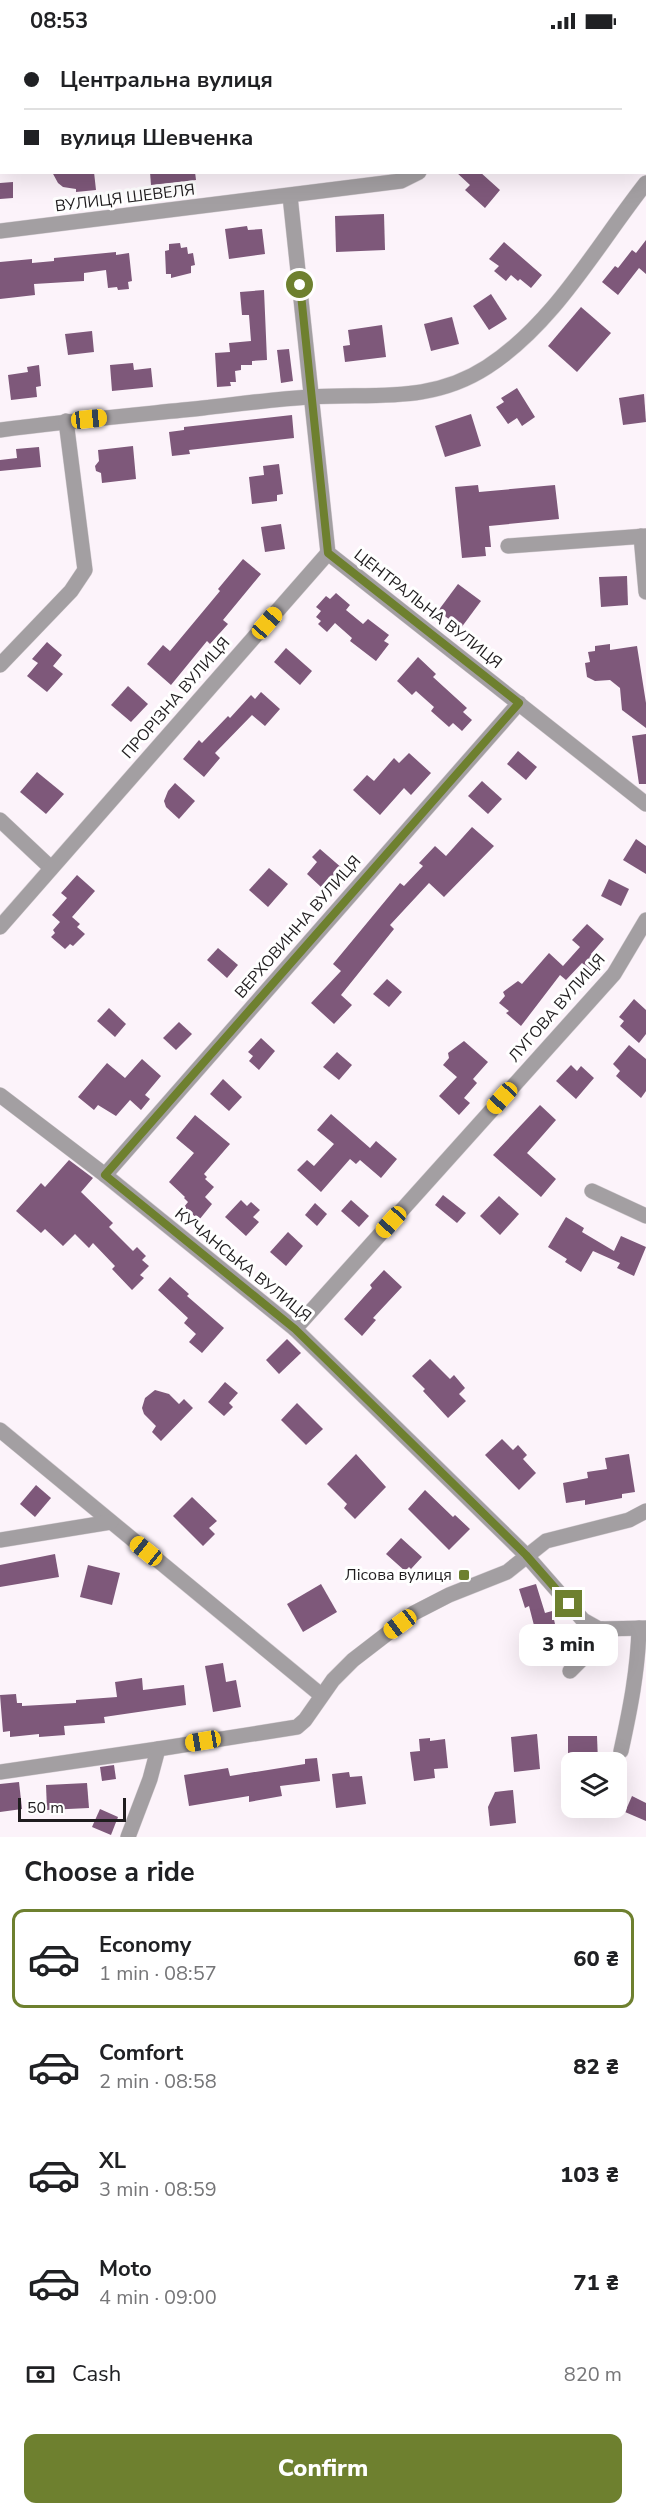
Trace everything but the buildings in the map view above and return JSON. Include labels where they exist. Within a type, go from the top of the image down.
[{"type":"street","name":"ВУЛИЦЯ ШЕВЕЛЯ","points":[[0,231],[401,181],[416,174]]},
{"type":"street","points":[[0,429],[312,397],[393,396],[427,392],[456,384],[487,367],[520,340],[551,309],[646,183]]},
{"type":"street","name":"ЦЕНТРАЛЬНА ВУЛИЦЯ","points":[[290,196],[328,553],[646,804]]},
{"type":"street","points":[[0,665],[71,591],[84,570],[66,422]]},
{"type":"street","points":[[508,546],[643,536],[646,592]]},
{"type":"street","name":"ПРОРІЗНА ВУЛИЦЯ","points":[[0,927],[328,553]]},
{"type":"street","name":"ВЕРХОВИННА ВУЛИЦЯ","points":[[105,1175],[519,703]]},
{"type":"street","points":[[0,820],[51,868]]},
{"type":"street","name":"ЛУГОВА ВУЛИЦЯ","points":[[295,1329],[614,974],[646,921]]},
{"type":"street","name":"КУЧАНСЬКА ВУЛИЦЯ","points":[[0,1095],[105,1175],[295,1329],[526,1555],[583,1620],[602,1629]]},
{"type":"street","points":[[592,1191],[646,1216]]},
{"type":"street","points":[[0,1430],[321,1695]]},
{"type":"street","points":[[0,1772],[297,1727],[305,1720],[333,1680],[353,1660],[414,1613],[449,1595],[507,1572],[546,1541],[629,1520],[646,1511]]},
{"type":"street","points":[[0,1540],[111,1522]]},
{"type":"street","points":[[570,1671],[591,1650],[602,1629],[643,1628],[633,1700],[621,1751]]},
{"type":"street","points":[[128,1837],[150,1779],[158,1749]]},
{"type":"place","name":"Лісова вулиця","points":[[464,1575]]},
{"type":"route","points":[[300,285],[328,553],[519,703],[105,1175],[295,1329],[526,1555],[569,1604]]}]
